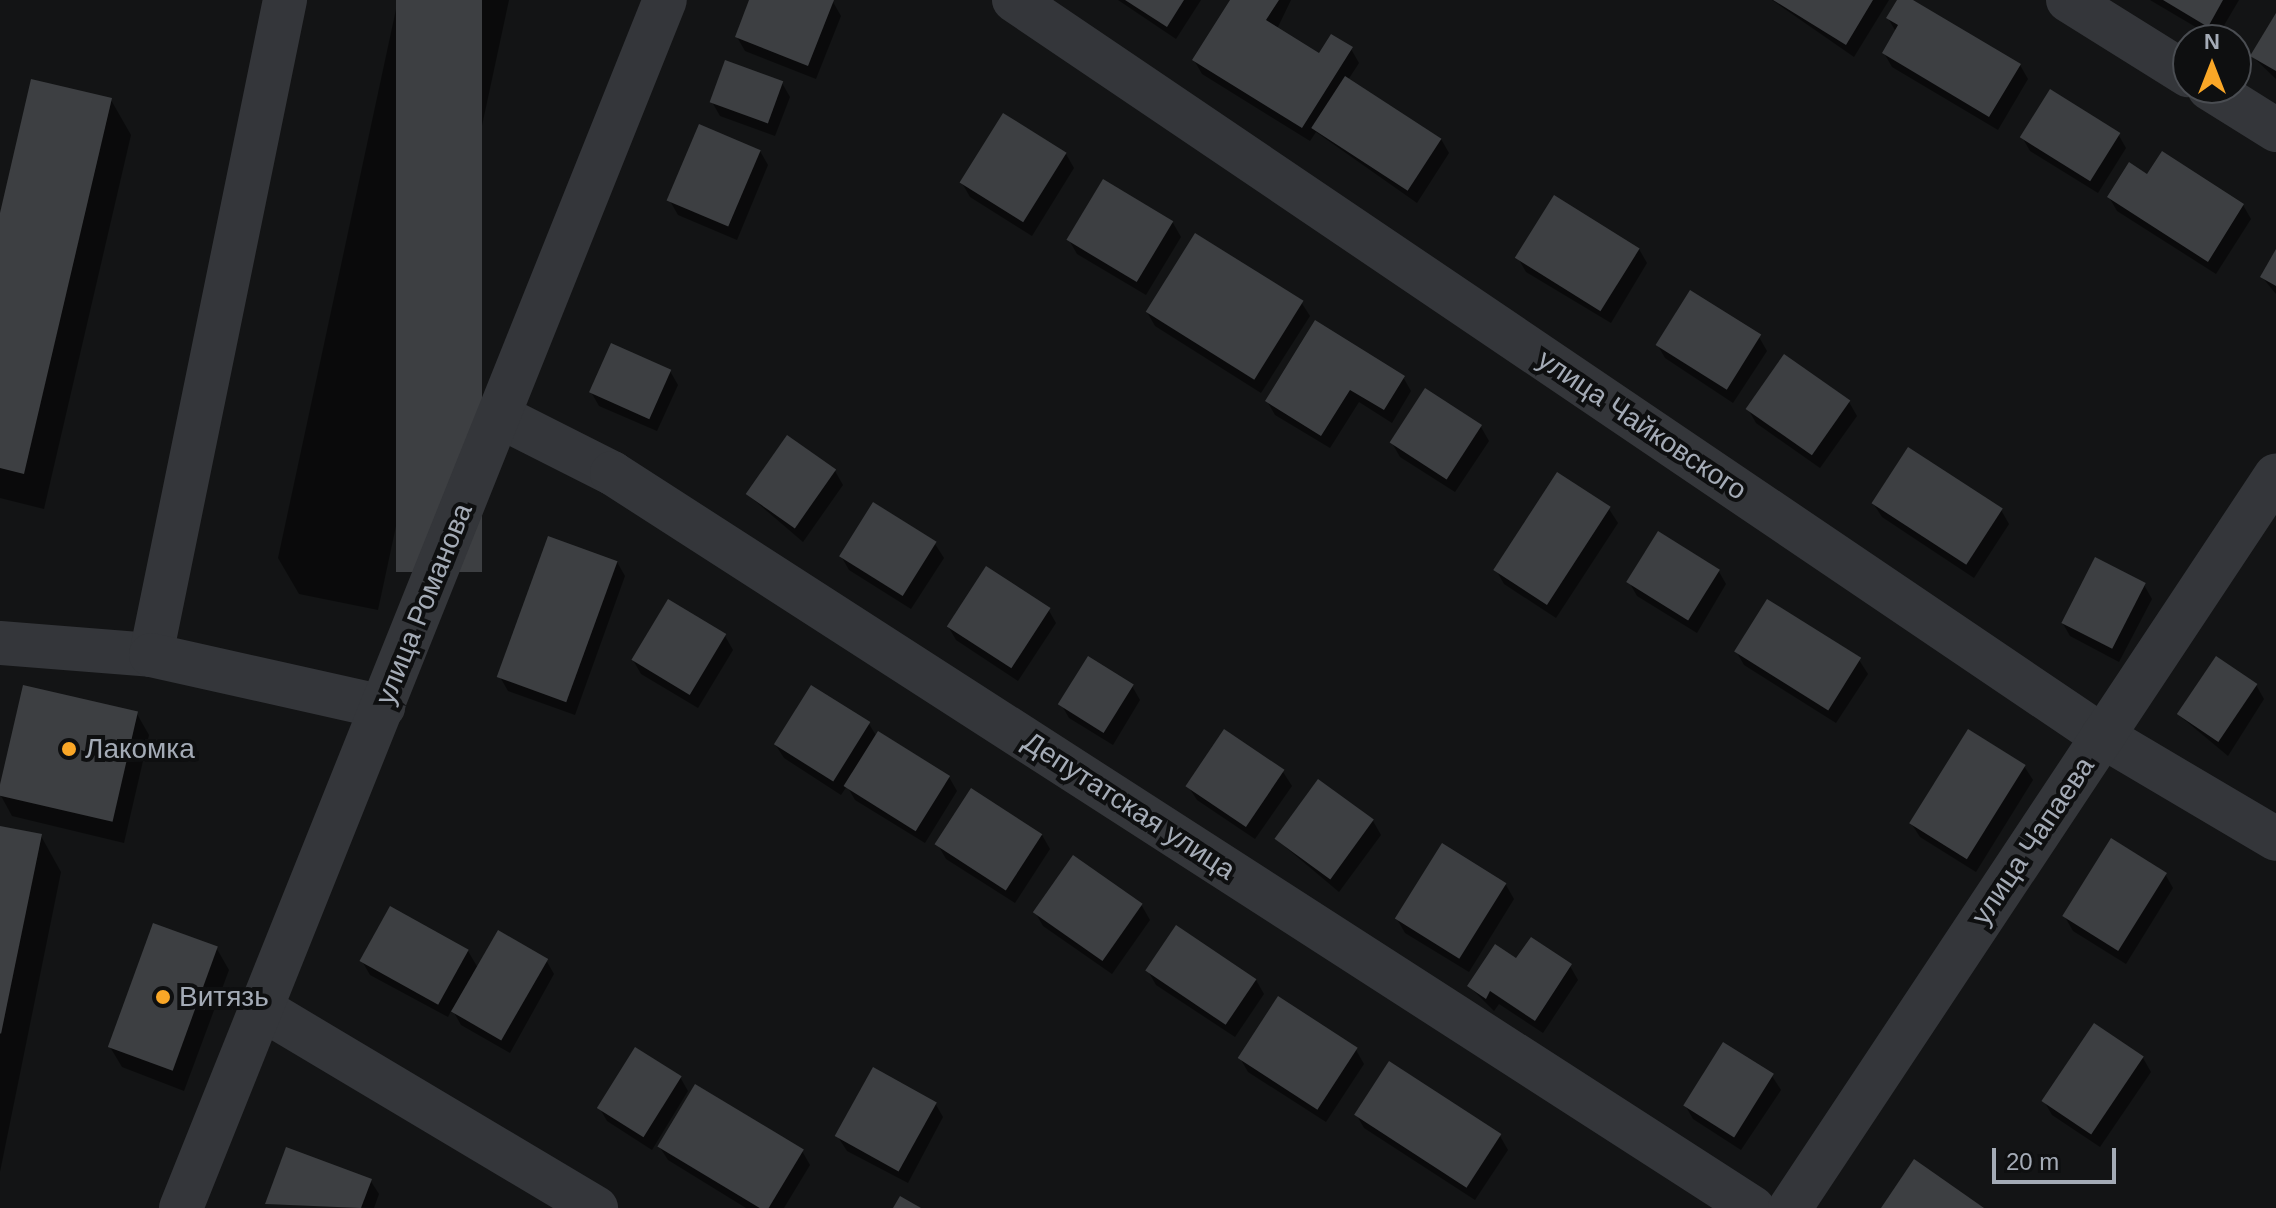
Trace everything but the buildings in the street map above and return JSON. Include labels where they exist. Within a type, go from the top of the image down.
[{"type":"street","points":[[151,655],[285,0]]},
{"type":"street","name":"улица Романова","points":[[181,1208],[665,0]]},
{"type":"street","name":"улица Чайковского","points":[[1014,0],[2102,736],[2276,839]]},
{"type":"street","points":[[2068,0],[2172,65]]},
{"type":"street","points":[[2235,104],[2276,130]]},
{"type":"street","name":"Депутатская улица","points":[[499,416],[612,473],[1753,1208]]},
{"type":"street","name":"улица Чапаева","points":[[1790,1208],[2276,475]]},
{"type":"street","points":[[0,643],[151,655],[383,707]]},
{"type":"street","points":[[262,1009],[596,1208]]},
{"type":"place","name":"Лакомка","points":[[69,749]]},
{"type":"place","name":"Витязь","points":[[163,997]]}]
